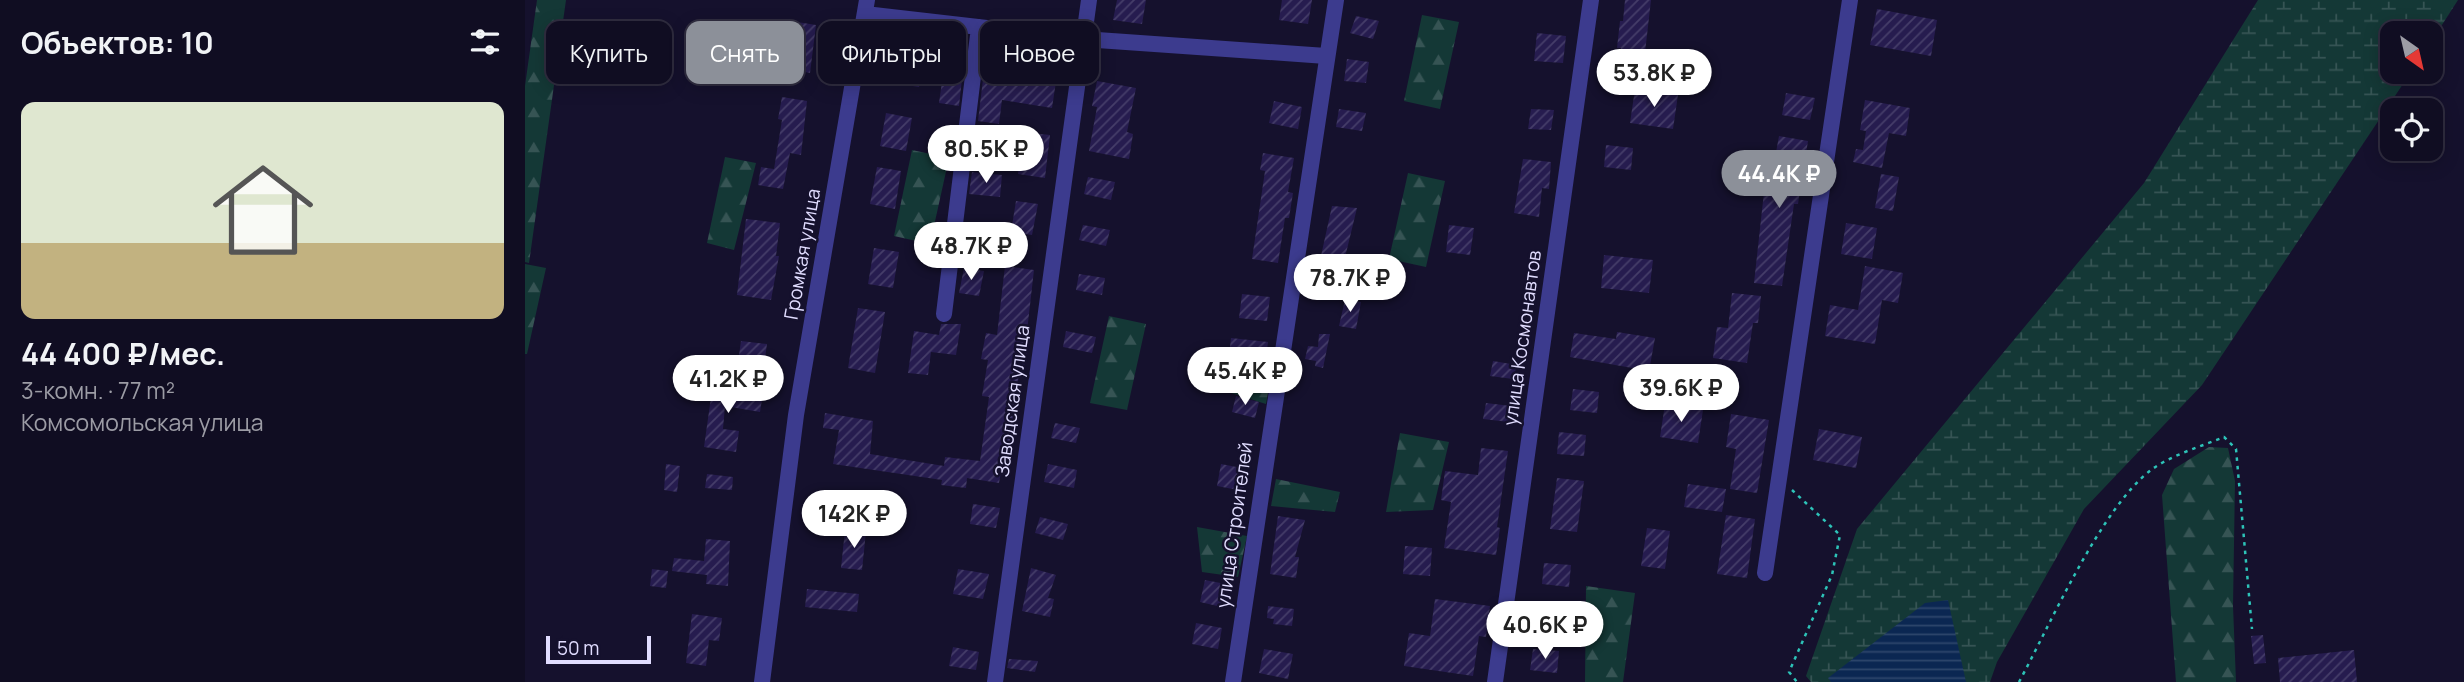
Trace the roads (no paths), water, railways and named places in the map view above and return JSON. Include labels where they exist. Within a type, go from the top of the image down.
[{"type":"street","name":"Заводская улица","points":[[1086,21],[1089,0]]},
{"type":"street","name":"улица Строителей","points":[[1233,682],[1336,0]]},
{"type":"street","name":"улица Космонавтов","points":[[1495,682],[1591,0]]},
{"type":"street","points":[[1765,573],[1850,0]]},
{"type":"street","points":[[866,7],[979,27],[944,314]]},
{"type":"street","name":"Громкая улица","points":[[762,682],[796,415],[866,7]]},
{"type":"street","points":[[1099,40],[1326,56]]},
{"type":"street","name":"Заводская улица","points":[[995,682],[1077,84]]},
{"type":"water","points":[[1948,600],[1966,682],[1831,682],[1828,678],[1925,603]]}]
